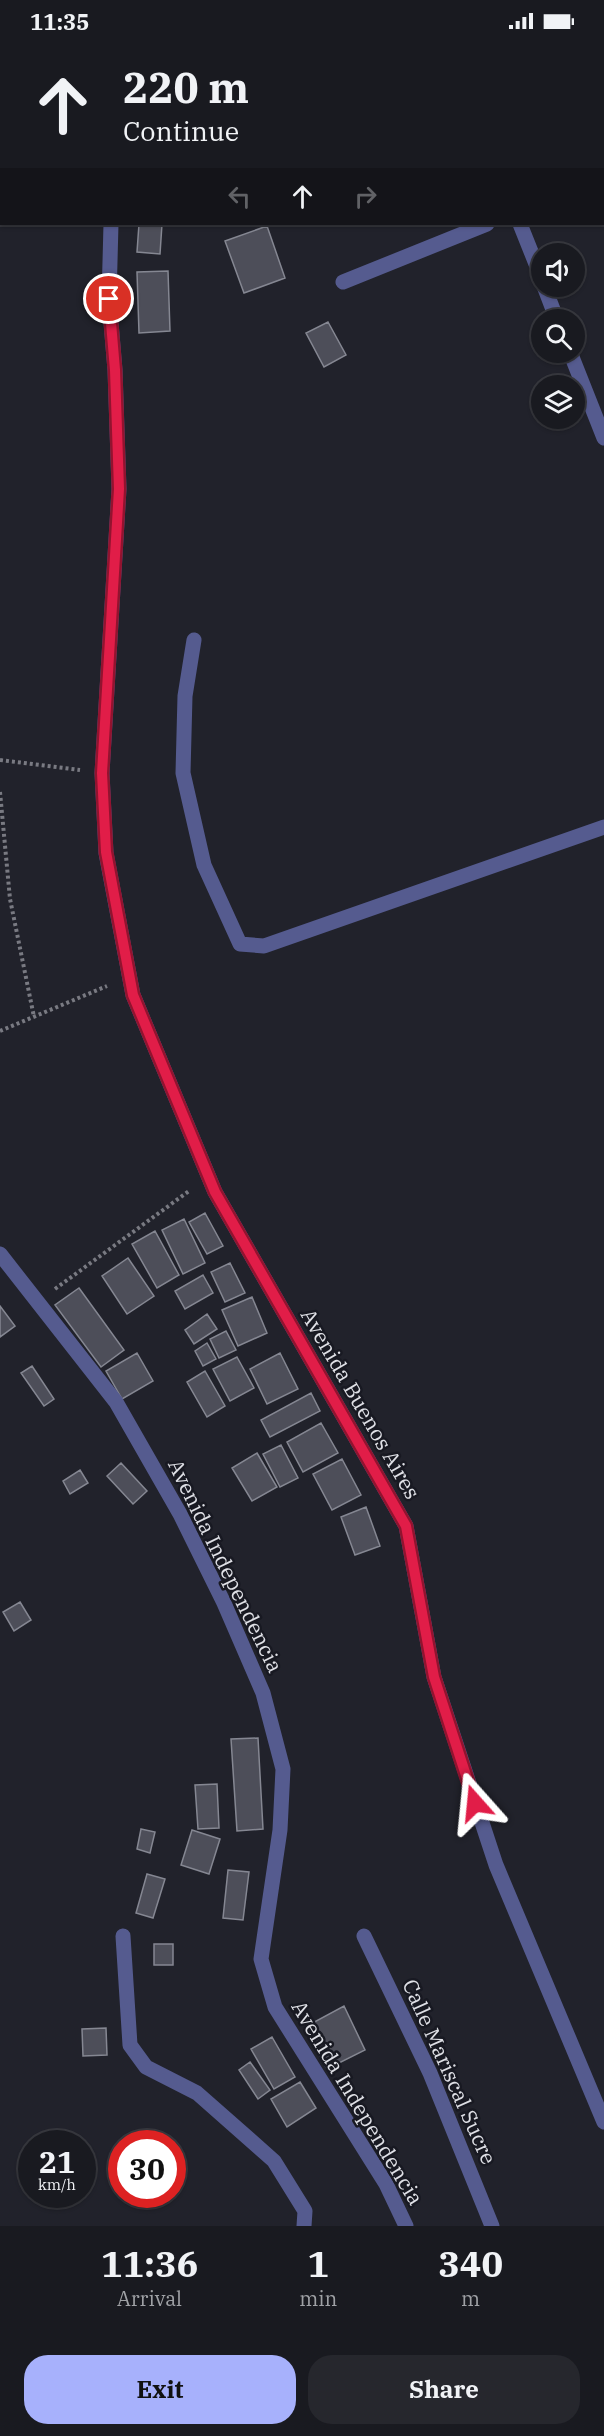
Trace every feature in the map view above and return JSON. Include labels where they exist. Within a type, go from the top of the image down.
[{"type":"street","name":"Avenida Buenos Aires","points":[[111,225],[109,299],[115,370],[119,489],[102,773],[106,852],[133,995],[208,1178],[406,1526],[434,1677],[496,1865],[604,2122]]},
{"type":"street","points":[[343,282],[485,225]]},
{"type":"street","points":[[520,225],[531,252]]},
{"type":"street","points":[[574,363],[604,438]]},
{"type":"street","points":[[194,640],[185,696],[183,773],[204,865],[240,944],[264,946],[604,827]]},
{"type":"street","name":"Avenida Independencia","points":[[0,1254],[116,1402],[180,1514],[224,1603],[263,1693],[283,1768],[280,1830],[261,1959],[274,2007],[386,2184],[406,2226]]},
{"type":"street","points":[[123,1936],[130,2045],[146,2067],[197,2093],[274,2161],[305,2211],[304,2226]]},
{"type":"street","name":"Calle Mariscal Sucre","points":[[364,1936],[430,2073],[492,2226]]},
{"type":"path","points":[[0,760],[102,773]]},
{"type":"path","points":[[0,792],[10,899],[34,1017]]},
{"type":"path","points":[[0,1031],[129,976]]},
{"type":"path","points":[[36,1301],[208,1178]]},
{"type":"building","points":[[139,225],[162,225],[160,254],[137,252]]},
{"type":"building","points":[[267,226],[285,278],[244,293],[225,241]]},
{"type":"building","points":[[168,271],[170,331],[139,333],[137,272]]},
{"type":"building","points":[[328,322],[346,355],[324,367],[306,333]]},
{"type":"building","points":[[205,1213],[223,1246],[207,1254],[189,1222]]},
{"type":"building","points":[[184,1219],[205,1263],[183,1274],[162,1230]]},
{"type":"building","points":[[155,1231],[179,1275],[157,1288],[132,1244]]},
{"type":"building","points":[[128,1258],[154,1296],[127,1314],[102,1276]]},
{"type":"building","points":[[230,1263],[245,1293],[225,1302],[211,1272]]},
{"type":"building","points":[[203,1275],[213,1293],[185,1309],[175,1291]]},
{"type":"building","points":[[79,1288],[124,1350],[101,1367],[55,1305]]},
{"type":"building","points":[[252,1297],[267,1333],[238,1346],[222,1310]]},
{"type":"building","points":[[0,1306],[15,1326],[0,1337]]},
{"type":"building","points":[[207,1314],[217,1329],[194,1344],[185,1330]]},
{"type":"building","points":[[226,1331],[236,1350],[219,1358],[210,1339]]},
{"type":"building","points":[[207,1343],[216,1359],[203,1366],[195,1351]]},
{"type":"building","points":[[137,1353],[153,1381],[122,1399],[106,1371]]},
{"type":"building","points":[[280,1353],[298,1389],[267,1404],[250,1369]]},
{"type":"building","points":[[237,1357],[254,1388],[230,1401],[213,1369]]},
{"type":"building","points":[[32,1366],[54,1399],[44,1406],[21,1373]]},
{"type":"building","points":[[205,1371],[225,1406],[207,1417],[187,1382]]},
{"type":"building","points":[[311,1393],[320,1411],[270,1437],[261,1420]]},
{"type":"building","points":[[321,1423],[338,1453],[303,1472],[287,1442]]},
{"type":"building","points":[[281,1445],[298,1478],[280,1487],[263,1454]]},
{"type":"building","points":[[257,1453],[277,1487],[252,1501],[232,1468]]},
{"type":"building","points":[[342,1459],[361,1495],[332,1510],[313,1474]]},
{"type":"building","points":[[121,1463],[147,1491],[133,1504],[107,1476]]},
{"type":"building","points":[[80,1470],[88,1483],[70,1494],[63,1481]]},
{"type":"building","points":[[366,1507],[380,1546],[355,1555],[341,1517]]},
{"type":"building","points":[[20,1602],[31,1620],[14,1631],[3,1612]]},
{"type":"building","points":[[258,1738],[263,1829],[237,1831],[231,1739]]},
{"type":"building","points":[[217,1784],[219,1828],[198,1829],[195,1785]]},
{"type":"building","points":[[141,1829],[155,1832],[150,1853],[137,1849]]},
{"type":"building","points":[[192,1830],[220,1839],[209,1874],[181,1865]]},
{"type":"building","points":[[228,1870],[249,1872],[243,1920],[223,1918]]},
{"type":"building","points":[[147,1874],[165,1879],[153,1918],[136,1913]]},
{"type":"building","points":[[154,1944],[173,1944],[173,1965],[154,1965]]},
{"type":"building","points":[[344,2006],[365,2050],[327,2069],[305,2027]]},
{"type":"building","points":[[106,2028],[107,2055],[83,2056],[82,2029]]},
{"type":"building","points":[[272,2037],[295,2077],[274,2089],[251,2049]]},
{"type":"building","points":[[250,2062],[270,2090],[258,2099],[239,2070]]},
{"type":"building","points":[[300,2082],[316,2108],[287,2127],[271,2099]]},
{"type":"route","points":[[109,299],[115,370],[115,433],[119,489],[116,577],[102,773],[106,852],[133,995],[215,1192],[406,1526],[434,1677],[475,1803]]}]
